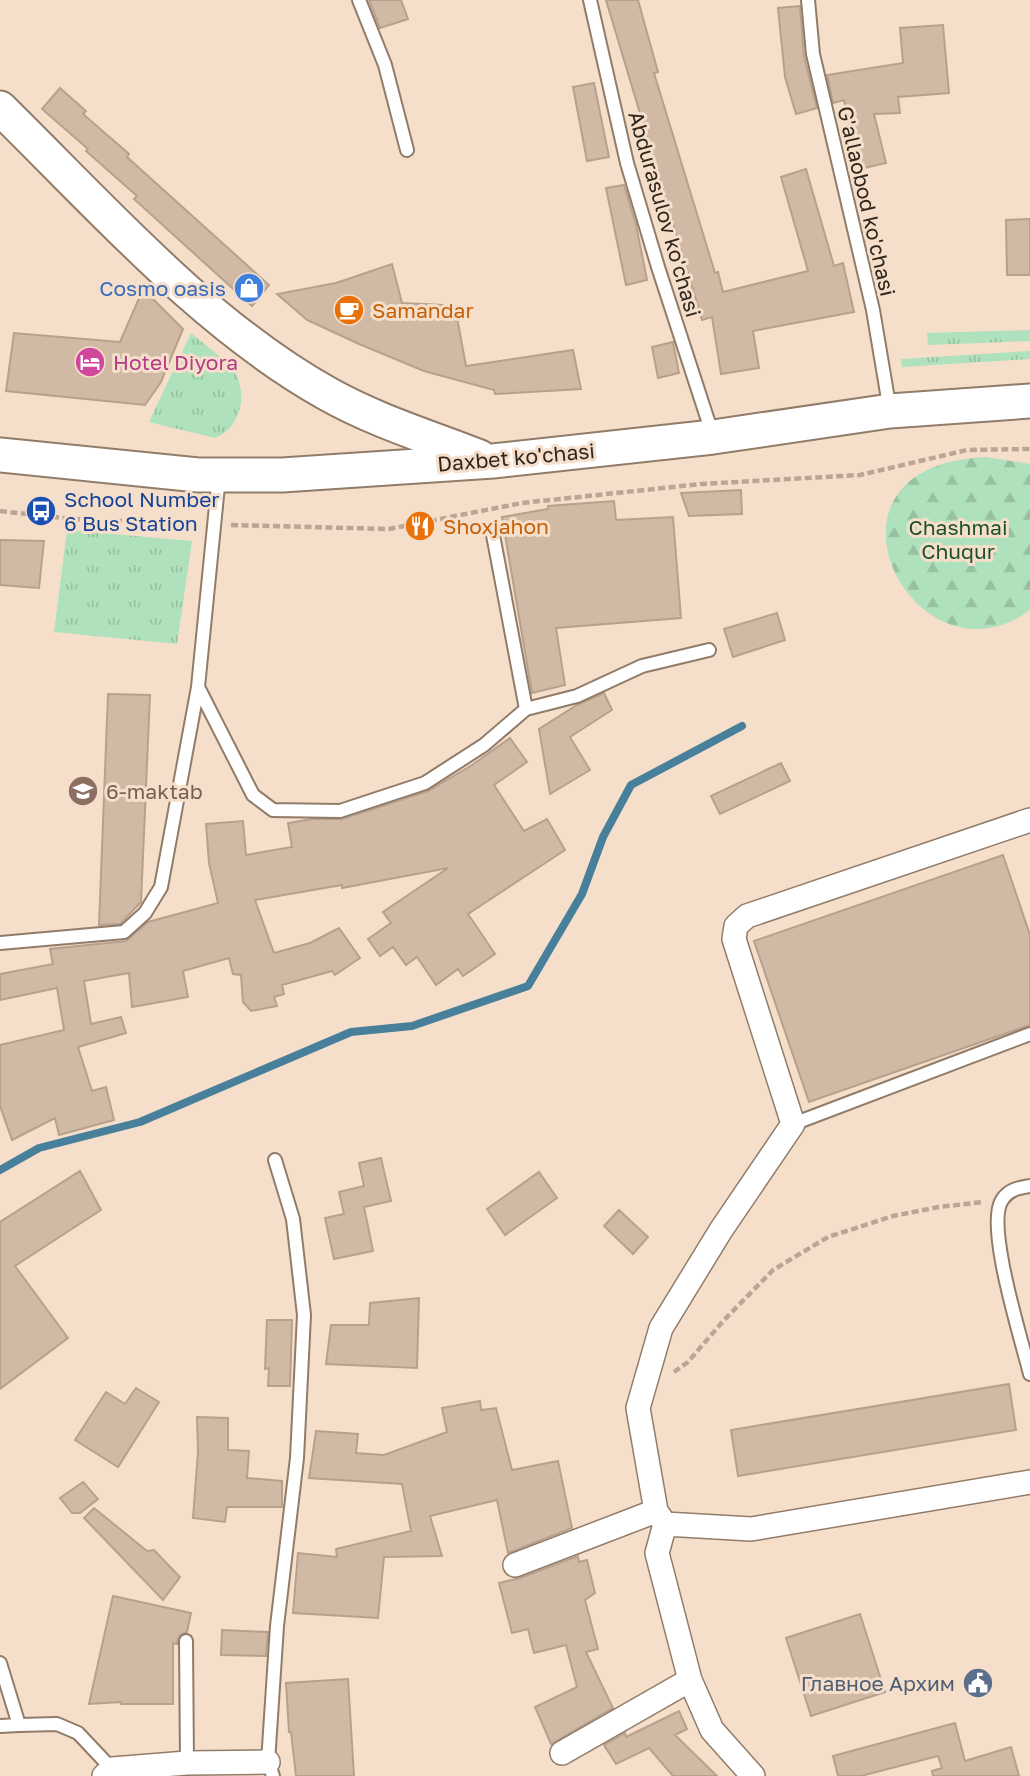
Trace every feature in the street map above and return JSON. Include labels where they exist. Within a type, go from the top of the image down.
[{"type":"main road","points":[[0,108],[149,257],[255,347],[327,394],[361,411],[492,461]]},
{"type":"main road","name":"Daxbet ko'chasi","points":[[0,454],[219,476],[282,475],[492,461],[713,437],[890,411],[1030,401]]},
{"type":"street","points":[[754,1776],[712,1730],[690,1680],[657,1553],[660,1518],[638,1408],[661,1328],[721,1230],[793,1124],[734,939],[736,926],[747,916],[1030,820]]},
{"type":"street","points":[[515,1565],[660,1518],[751,1529],[1030,1482]]},
{"type":"street","points":[[562,1753],[690,1680]]},
{"type":"street","points":[[108,1773],[187,1763],[271,1769]]},
{"type":"lane","points":[[359,0],[385,65],[407,150]]},
{"type":"lane","name":"Abdurasulov ko'chasi","points":[[590,0],[627,163],[713,437]]},
{"type":"lane","name":"G'allaobod ko'chasi","points":[[808,0],[813,54],[873,310],[890,411]]},
{"type":"lane","points":[[0,943],[124,932],[145,913],[161,887],[198,687],[219,476]]},
{"type":"lane","points":[[494,535],[526,709]]},
{"type":"lane","points":[[198,687],[253,795],[273,810],[340,811],[425,783],[484,745],[526,709],[577,695],[642,666],[709,650]]},
{"type":"lane","points":[[793,1124],[1030,1034]]},
{"type":"lane","points":[[271,1769],[277,1626],[297,1458],[304,1315],[293,1219],[275,1160]]},
{"type":"lane","points":[[1030,1186],[1013,1189],[1001,1200],[997,1216],[997,1239],[1030,1374]]},
{"type":"lane","points":[[186,1641],[187,1763]]},
{"type":"lane","points":[[0,1663],[19,1726]]},
{"type":"lane","points":[[0,1726],[57,1724],[78,1733],[108,1773]]},
{"type":"path","points":[[0,511],[72,519],[389,529],[522,503],[701,484],[860,475],[967,450],[1030,449]]},
{"type":"path","points":[[642,1394],[688,1362],[773,1270],[828,1237],[893,1216],[939,1207],[1001,1200]]},
{"type":"green space","points":[[1030,330],[1030,341],[928,345],[927,333]]},
{"type":"green space","points":[[191,333],[228,364],[240,383],[241,402],[235,420],[215,438],[149,422]]},
{"type":"green space","points":[[1030,351],[1030,359],[902,367],[901,359]]},
{"type":"green space","name":"Chashmai Chuqur","points":[[986,457],[1030,464],[1030,610],[987,628],[948,624],[915,601],[893,569],[886,532],[896,496],[928,469]]},
{"type":"green space","points":[[67,530],[192,541],[177,644],[54,632]]},
{"type":"building","points":[[369,0],[401,0],[408,19],[380,28]]},
{"type":"building","points":[[606,0],[638,0],[658,72],[654,73],[723,292],[808,271],[781,177],[806,169],[834,266],[843,263],[854,312],[753,331],[759,368],[721,374],[712,317],[702,320]]},
{"type":"building","points":[[800,6],[804,56],[817,108],[796,114],[785,77],[778,8]]},
{"type":"building","points":[[943,25],[949,93],[898,97],[900,113],[874,114],[886,163],[860,169],[844,100],[833,103],[827,75],[903,63],[900,28]]},
{"type":"building","points":[[594,83],[609,157],[587,161],[573,87]]},
{"type":"building","points":[[60,88],[86,111],[83,114],[129,154],[127,157],[269,285],[252,306],[134,199],[137,196],[42,109]]},
{"type":"building","points":[[624,185],[636,225],[647,280],[626,285],[606,188]]},
{"type":"building","points":[[1030,219],[1030,275],[1007,275],[1006,220]]},
{"type":"building","points":[[392,264],[402,303],[444,305],[457,317],[466,366],[573,350],[581,389],[495,394],[494,390],[424,371],[359,344],[307,320],[277,294],[336,283]]},
{"type":"building","name":"Hotel Diyora","points":[[143,289],[183,329],[161,382],[145,405],[6,391],[14,333],[120,342]]},
{"type":"building","points":[[673,342],[679,373],[658,378],[652,347]]},
{"type":"building","points":[[741,490],[742,514],[689,516],[681,493]]},
{"type":"building","points":[[614,501],[616,520],[673,517],[681,618],[556,628],[565,685],[532,693],[502,517],[548,509],[548,506]]},
{"type":"building","points":[[0,540],[44,541],[39,588],[0,585]]},
{"type":"building","points":[[777,613],[785,640],[733,657],[724,629]]},
{"type":"building","points":[[604,693],[612,710],[570,737],[590,770],[550,794],[539,729],[577,705]]},
{"type":"building","points":[[108,694],[150,695],[141,902],[120,924],[99,925]]},
{"type":"building","points":[[510,738],[527,762],[494,785],[524,831],[547,819],[565,850],[468,914],[495,954],[463,976],[458,969],[436,985],[417,957],[406,965],[393,947],[380,956],[368,939],[391,923],[383,912],[448,868],[342,888],[342,885],[255,900],[274,953],[310,943],[339,928],[360,958],[335,975],[332,971],[282,985],[284,994],[274,997],[277,1006],[251,1011],[243,1002],[241,975],[233,974],[229,958],[183,971],[188,997],[132,1007],[129,973],[84,981],[91,1024],[121,1017],[126,1033],[78,1047],[92,1091],[106,1087],[114,1120],[59,1135],[55,1118],[12,1140],[0,1106],[0,1045],[64,1030],[57,988],[0,1000],[0,974],[53,964],[50,949],[126,941],[148,922],[218,903],[209,863],[206,824],[243,821],[246,855],[292,847],[288,823],[312,819],[342,819],[428,791]]},
{"type":"building","points":[[781,763],[790,781],[720,814],[711,796]]},
{"type":"building","points":[[1003,855],[1030,935],[1030,1025],[809,1102],[754,941]]},
{"type":"building","points":[[381,1158],[391,1201],[364,1207],[373,1251],[334,1259],[325,1218],[344,1214],[339,1192],[364,1186],[359,1163]]},
{"type":"building","points":[[80,1171],[101,1210],[15,1266],[68,1338],[0,1389],[0,1222]]},
{"type":"building","points":[[539,1172],[557,1198],[505,1235],[487,1209]]},
{"type":"building","points":[[619,1210],[648,1237],[633,1254],[604,1226]]},
{"type":"building","points":[[419,1298],[417,1368],[326,1364],[331,1325],[369,1325],[370,1303]]},
{"type":"building","points":[[267,1320],[292,1320],[290,1386],[268,1386],[269,1368],[265,1369]]},
{"type":"building","points":[[1009,1384],[1016,1430],[738,1476],[731,1430]]},
{"type":"building","points":[[136,1388],[159,1402],[118,1467],[75,1440],[106,1392],[125,1404]]},
{"type":"building","points":[[480,1401],[481,1410],[496,1408],[512,1470],[558,1461],[572,1528],[508,1553],[497,1500],[430,1516],[442,1556],[384,1557],[378,1618],[293,1613],[298,1553],[337,1557],[336,1549],[411,1531],[402,1484],[309,1478],[316,1431],[358,1434],[356,1453],[384,1455],[447,1432],[442,1408]]},
{"type":"building","points":[[197,1417],[228,1418],[228,1450],[249,1451],[247,1478],[282,1481],[282,1507],[227,1507],[225,1522],[193,1518],[198,1452]]},
{"type":"building","points":[[83,1482],[98,1499],[80,1513],[72,1513],[60,1498]]},
{"type":"building","points":[[94,1508],[147,1551],[154,1550],[180,1577],[163,1600],[84,1518]]},
{"type":"building","points":[[578,1556],[579,1562],[587,1560],[595,1593],[585,1600],[598,1649],[586,1652],[613,1708],[551,1744],[535,1707],[577,1687],[566,1645],[534,1653],[528,1629],[512,1633],[499,1583]]},
{"type":"building","points":[[113,1596],[191,1613],[187,1632],[179,1636],[177,1644],[173,1643],[173,1704],[89,1704]]},
{"type":"building","points":[[860,1614],[885,1692],[811,1716],[786,1638]]},
{"type":"building","points":[[222,1630],[268,1632],[266,1656],[221,1655]]},
{"type":"building","points":[[348,1679],[354,1776],[296,1776],[289,1732],[286,1683]]},
{"type":"building","points":[[679,1711],[687,1729],[675,1735],[717,1776],[673,1776],[649,1748],[616,1764],[604,1745],[625,1733],[626,1737]]},
{"type":"building","points":[[955,1723],[965,1761],[1011,1747],[1019,1776],[933,1776],[932,1771],[942,1768],[938,1756],[861,1776],[838,1776],[833,1756]]},
{"type":"waterway","points":[[0,1170],[39,1148],[140,1122],[351,1032],[412,1026],[528,986],[582,894],[603,837],[631,785],[742,726]]},
{"type":"place","name":"Cosmo oasis","points":[[249,288]]},
{"type":"place","name":"Samandar","points":[[349,310]]},
{"type":"place","name":"Hotel Diyora","points":[[90,362]]},
{"type":"place","name":"School Number 6 Bus Station","points":[[41,511]]},
{"type":"place","name":"Shoxjahon","points":[[420,526]]},
{"type":"place","name":"6-maktab","points":[[83,791]]},
{"type":"place","name":"Главное Архим","points":[[978,1683]]}]
